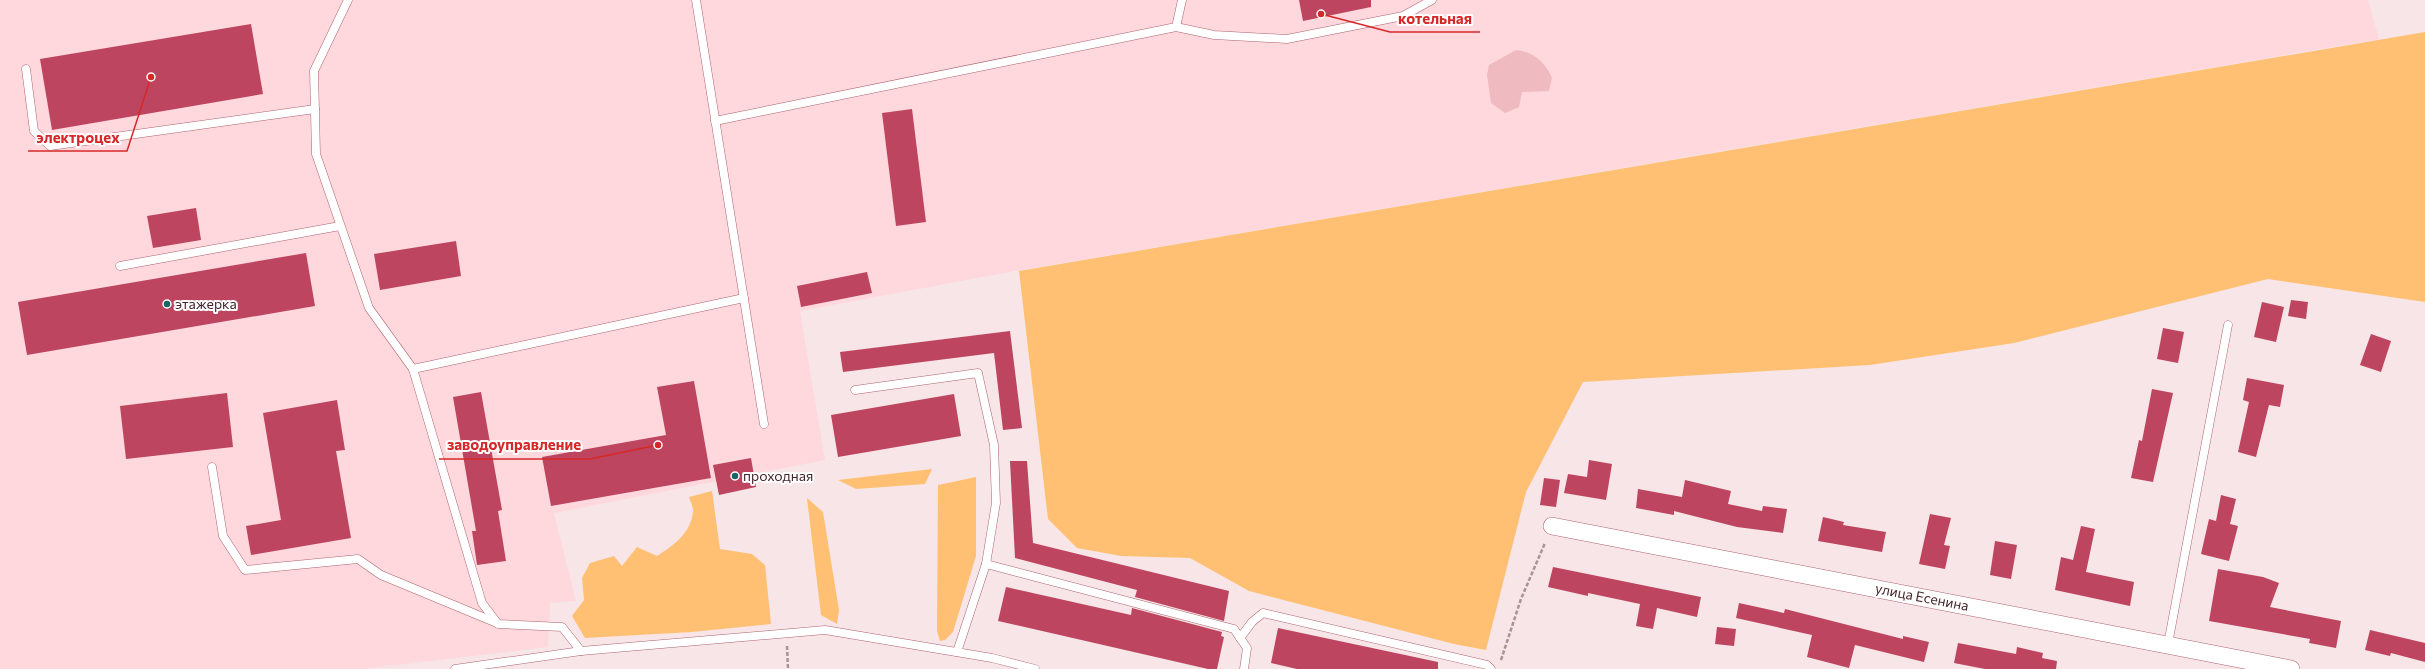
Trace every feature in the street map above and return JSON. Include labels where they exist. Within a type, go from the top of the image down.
[{"type":"street","name":"улица Есенина","points":[[1552,526],[2291,669]]},
{"type":"lane","points":[[348,0],[314,71],[316,154],[369,308],[413,369],[482,603],[498,624]]},
{"type":"lane","points":[[696,0],[764,424]]},
{"type":"lane","points":[[1176,27],[1182,0]]},
{"type":"lane","points":[[715,121],[1176,27],[1214,35],[1259,39],[1287,38],[1403,16],[1432,0]]},
{"type":"lane","points":[[26,69],[34,131],[50,146],[315,109]]},
{"type":"lane","points":[[120,266],[340,226]]},
{"type":"lane","points":[[413,369],[744,298]]},
{"type":"lane","points":[[2168,644],[2228,325]]},
{"type":"lane","points":[[855,390],[978,373],[994,445],[996,503],[986,564],[957,652]]},
{"type":"lane","points":[[212,467],[224,536],[245,570],[358,559],[381,575],[498,624],[562,627],[581,651]]},
{"type":"lane","points":[[986,564],[1234,629],[1247,648],[1244,669]]},
{"type":"lane","points":[[1240,638],[1252,622],[1263,613],[1495,668]]},
{"type":"lane","points":[[455,669],[581,651],[825,630],[957,652],[1034,669]]},
{"type":"path","points":[[1495,668],[1521,599],[1552,526]]},
{"type":"path","points":[[787,634],[788,669]]},
{"type":"shaded area","points":[[0,0],[2368,0],[2379,39],[1004,273],[800,311],[825,460],[554,513],[576,601],[550,603],[548,647],[363,669],[0,669]]},
{"type":"shaded area","points":[[2425,32],[2425,302],[2268,279],[2014,343],[1870,365],[1583,382],[1526,492],[1486,650],[1454,644],[1249,591],[1190,558],[1121,556],[1077,548],[1048,519],[1019,271]]},
{"type":"shaded area","points":[[1516,50],[1528,53],[1538,59],[1546,67],[1552,78],[1549,91],[1522,92],[1519,107],[1505,113],[1491,103],[1487,75],[1489,65]]},
{"type":"shaded area","points":[[932,469],[925,484],[856,489],[838,480]]},
{"type":"shaded area","points":[[976,477],[976,556],[953,632],[945,640],[940,641],[937,631],[938,485]]},
{"type":"shaded area","points":[[712,491],[720,549],[752,554],[765,565],[771,624],[692,632],[585,638],[572,616],[584,600],[582,578],[590,563],[614,556],[622,566],[637,547],[657,556],[675,543],[685,533],[689,526],[692,520],[693,510],[689,497]]},
{"type":"shaded area","points":[[807,498],[823,512],[839,610],[837,624],[821,615]]},
{"type":"building","points":[[1299,0],[1371,0],[1371,7],[1303,21]]},
{"type":"building","points":[[251,24],[263,94],[52,130],[40,59]]},
{"type":"building","points":[[912,109],[926,222],[896,226],[882,113]]},
{"type":"building","points":[[196,208],[201,240],[153,248],[147,216]]},
{"type":"building","points":[[456,241],[461,276],[380,290],[374,254]]},
{"type":"building","name":"этажерка","points":[[306,253],[315,306],[27,355],[18,302]]},
{"type":"building","points":[[867,272],[872,293],[801,307],[797,286]]},
{"type":"building","points":[[2291,300],[2308,302],[2306,319],[2288,316]]},
{"type":"building","points":[[2262,302],[2284,307],[2276,342],[2254,337]]},
{"type":"building","points":[[2163,328],[2184,332],[2178,363],[2157,359]]},
{"type":"building","points":[[1010,331],[1022,428],[1003,430],[994,353],[843,372],[840,352]]},
{"type":"building","points":[[2371,334],[2391,341],[2381,372],[2360,365]]},
{"type":"building","points":[[2247,378],[2284,385],[2280,407],[2269,405],[2256,457],[2238,452],[2249,402],[2243,400]]},
{"type":"building","points":[[694,381],[711,478],[551,506],[542,457],[666,435],[657,387]]},
{"type":"building","points":[[2152,389],[2173,393],[2153,482],[2131,478],[2139,440],[2142,441]]},
{"type":"building","points":[[481,392],[502,510],[498,511],[506,561],[477,565],[472,531],[476,531],[453,397]]},
{"type":"building","points":[[227,393],[233,447],[126,459],[120,406]]},
{"type":"building","points":[[954,394],[961,436],[838,457],[831,415]]},
{"type":"building","points":[[337,400],[345,450],[336,451],[351,538],[251,555],[246,526],[281,520],[263,413]]},
{"type":"building","name":"проходная","points":[[751,458],[756,487],[719,495],[713,465]]},
{"type":"building","points":[[1589,460],[1612,464],[1606,500],[1564,493],[1568,474],[1587,477]]},
{"type":"building","points":[[1010,461],[1027,461],[1033,543],[1229,591],[1224,621],[1135,597],[1137,590],[1015,558]]},
{"type":"building","points":[[1544,478],[1560,480],[1556,507],[1540,505]]},
{"type":"building","points":[[1685,480],[1731,491],[1728,504],[1762,511],[1763,506],[1787,509],[1783,533],[1737,527],[1674,511],[1674,515],[1636,508],[1638,489],[1682,497]]},
{"type":"building","points":[[2221,495],[2236,499],[2230,524],[2238,526],[2229,561],[2201,554],[2209,519],[2216,521]]},
{"type":"building","points":[[1930,514],[1951,518],[1944,545],[1950,546],[1945,569],[1919,564]]},
{"type":"building","points":[[1823,517],[1844,522],[1843,525],[1886,532],[1882,552],[1818,541]]},
{"type":"building","points":[[2081,526],[2095,529],[2086,572],[2134,582],[2130,606],[2055,590],[2061,557],[2073,560]]},
{"type":"building","points":[[1995,541],[2017,545],[2011,579],[1990,575]]},
{"type":"building","points":[[1553,567],[1701,597],[1697,617],[1657,608],[1653,629],[1636,626],[1640,604],[1588,593],[1588,596],[1548,587]]},
{"type":"building","points":[[2218,569],[2263,577],[2279,583],[2270,607],[2341,621],[2336,648],[2309,643],[2310,639],[2209,621]]},
{"type":"building","points":[[1006,587],[1131,615],[1132,608],[1222,632],[1221,636],[1224,637],[1217,669],[1208,669],[998,621]]},
{"type":"building","points":[[1739,603],[1784,613],[1785,609],[1903,639],[1903,636],[1929,642],[1924,662],[1855,645],[1849,668],[1807,657],[1812,635],[1736,618]]},
{"type":"building","points":[[1717,627],[1736,629],[1734,646],[1715,644]]},
{"type":"building","points":[[1278,628],[1438,662],[1438,669],[1297,669],[1271,663]]},
{"type":"building","points":[[2370,630],[2425,643],[2425,662],[2391,653],[2390,656],[2365,650]]},
{"type":"building","points":[[1958,643],[2016,654],[2017,647],[2043,653],[2042,658],[2057,661],[2056,669],[1985,669],[1954,663]]},
{"type":"place","name":"котельная","points":[[1321,14]]},
{"type":"place","name":"электроцех","points":[[151,77]]},
{"type":"place","name":"этажерка","points":[[167,304]]},
{"type":"place","name":"заводоуправление","points":[[658,445]]},
{"type":"place","name":"проходная","points":[[735,476]]}]
